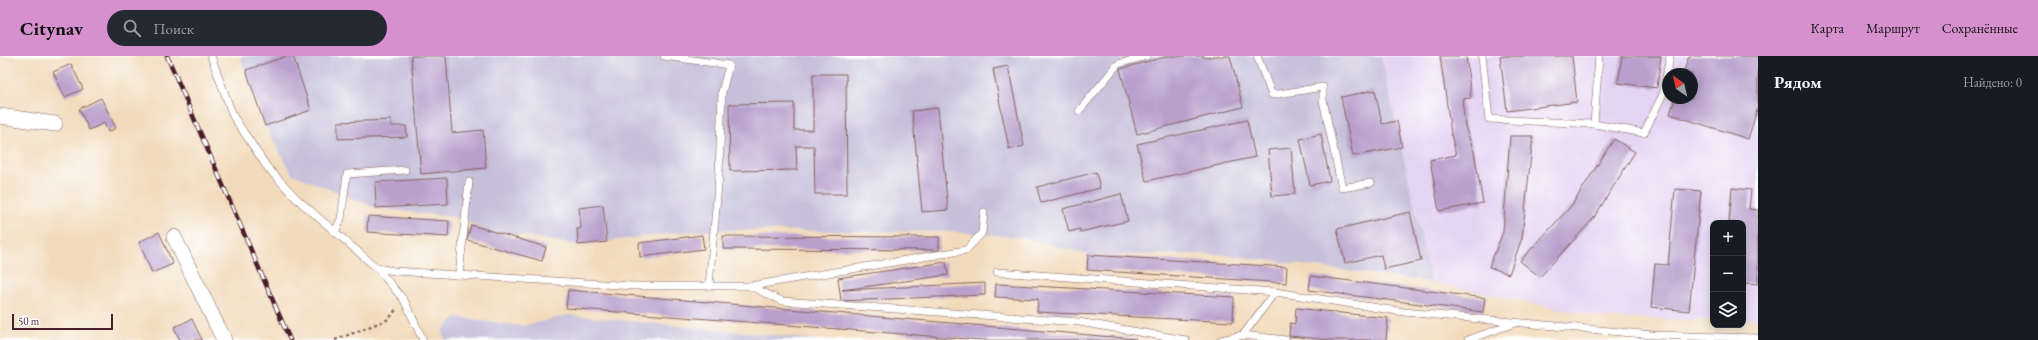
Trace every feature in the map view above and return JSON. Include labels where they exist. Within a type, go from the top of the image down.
[{"type":"street","points":[[0,116],[55,124]]},
{"type":"street","points":[[174,237],[224,340]]},
{"type":"lane","points":[[211,56],[233,116],[267,167],[297,199],[377,268],[404,300],[423,340]]},
{"type":"lane","points":[[664,56],[729,65],[722,92],[719,174],[709,286]]},
{"type":"lane","points":[[1078,111],[1118,64],[1147,56]]},
{"type":"lane","points":[[1257,56],[1272,95],[1323,87],[1323,100],[1342,188],[1371,183]]},
{"type":"lane","points":[[1482,56],[1489,119],[1594,124],[1644,133],[1664,94],[1670,56]]},
{"type":"lane","points":[[1594,124],[1599,56]]},
{"type":"lane","points":[[335,232],[341,220],[347,174],[405,170]]},
{"type":"lane","points":[[459,275],[469,182]]},
{"type":"lane","points":[[377,268],[394,271],[634,286],[750,286],[966,250],[982,233],[984,212]]},
{"type":"lane","points":[[997,272],[1275,292],[1404,312],[1517,322],[1652,337],[1758,338]]},
{"type":"lane","points":[[750,286],[782,301],[1080,322],[1186,340]]},
{"type":"lane","points":[[1243,335],[1275,292]]},
{"type":"lane","points":[[1468,340],[1517,322]]},
{"type":"lane","points":[[1221,340],[1243,335],[1286,340]]},
{"type":"lane","points":[[1645,340],[1652,337]]},
{"type":"path","points":[[335,340],[389,319],[404,300]]},
{"type":"shaded area","points":[[240,56],[1381,56],[1431,282],[1219,254],[1088,255],[1027,238],[955,232],[729,230],[682,232],[578,245],[490,230],[453,217],[376,208],[292,174],[265,126]]},
{"type":"shaded area","points":[[1381,56],[1758,56],[1758,320],[1746,320],[1746,220],[1710,220],[1710,320],[1605,318],[1431,282]]},
{"type":"shaded area","points":[[569,315],[818,340],[445,340],[443,330],[456,317],[522,326]]},
{"type":"building","points":[[287,56],[293,56],[311,110],[265,126],[246,70]]},
{"type":"building","points":[[411,56],[446,56],[452,133],[483,130],[486,168],[421,174]]},
{"type":"building","points":[[1169,56],[1204,56],[1205,58],[1214,56],[1230,56],[1243,107],[1137,134],[1120,69]]},
{"type":"building","points":[[1440,56],[1466,56],[1471,98],[1462,99],[1465,126],[1474,152],[1483,203],[1439,211],[1430,160],[1456,155],[1451,133]]},
{"type":"building","points":[[1500,56],[1572,56],[1577,102],[1507,111]]},
{"type":"building","points":[[1622,56],[1661,56],[1657,88],[1618,83]]},
{"type":"building","points":[[1689,56],[1758,56],[1758,107],[1748,139],[1670,114],[1673,104],[1698,104],[1698,68],[1685,68]]},
{"type":"building","points":[[71,64],[83,89],[65,97],[53,72]]},
{"type":"building","points":[[1008,66],[1024,146],[1009,149],[993,69]]},
{"type":"building","points":[[813,74],[846,74],[847,194],[815,194],[814,146],[796,146],[797,170],[730,171],[729,104],[794,103],[794,130],[813,130]]},
{"type":"building","points":[[1375,90],[1382,124],[1397,121],[1402,147],[1353,156],[1341,97]]},
{"type":"building","points":[[101,98],[116,128],[108,132],[104,123],[89,130],[79,109]]},
{"type":"building","points":[[938,108],[948,210],[922,212],[912,111]]},
{"type":"building","points":[[391,120],[391,126],[406,126],[407,137],[338,139],[338,122]]},
{"type":"building","points":[[1247,120],[1255,157],[1146,181],[1137,144]]},
{"type":"building","points":[[1321,134],[1330,181],[1310,185],[1300,139]]},
{"type":"building","points":[[1510,136],[1533,136],[1522,238],[1509,274],[1489,267],[1503,232]]},
{"type":"building","points":[[1614,139],[1635,152],[1593,219],[1540,277],[1520,261],[1572,205]]},
{"type":"building","points":[[1291,148],[1295,194],[1272,196],[1268,150]]},
{"type":"building","points":[[1096,172],[1100,188],[1041,203],[1037,187]]},
{"type":"building","points":[[447,178],[448,204],[376,208],[375,182]]},
{"type":"building","points":[[1732,188],[1751,190],[1749,209],[1758,210],[1758,284],[1746,283],[1746,220],[1729,220]]},
{"type":"building","points":[[1675,189],[1701,191],[1689,311],[1651,307],[1655,264],[1668,265]]},
{"type":"building","points":[[1121,194],[1128,221],[1080,232],[1080,229],[1069,232],[1063,209]]},
{"type":"building","points":[[603,205],[607,242],[578,245],[577,229],[581,228],[579,208]]},
{"type":"building","points":[[1410,212],[1421,261],[1384,269],[1381,255],[1345,263],[1337,229]]},
{"type":"building","points":[[368,216],[449,221],[448,237],[367,232]]},
{"type":"building","points":[[471,225],[546,247],[542,261],[467,240]]},
{"type":"building","points":[[159,232],[173,264],[152,273],[139,242]]},
{"type":"building","points":[[702,235],[704,249],[640,257],[639,243]]},
{"type":"building","points":[[723,236],[939,237],[939,250],[723,249]]},
{"type":"building","points":[[1088,255],[1287,267],[1286,283],[1087,270]]},
{"type":"building","points":[[946,262],[948,275],[842,290],[985,283],[985,295],[841,301],[838,278]]},
{"type":"building","points":[[1311,276],[1485,298],[1483,312],[1309,290]]},
{"type":"building","points":[[996,284],[1234,297],[1233,322],[1037,312],[1038,299],[995,297]]},
{"type":"building","points":[[568,290],[1136,340],[981,340],[566,308]]},
{"type":"building","points":[[1296,308],[1388,318],[1386,340],[1331,340],[1289,336],[1290,323],[1295,324]]},
{"type":"building","points":[[192,319],[202,340],[180,340],[174,327]]},
{"type":"railway","points":[[167,56],[290,340]]}]
